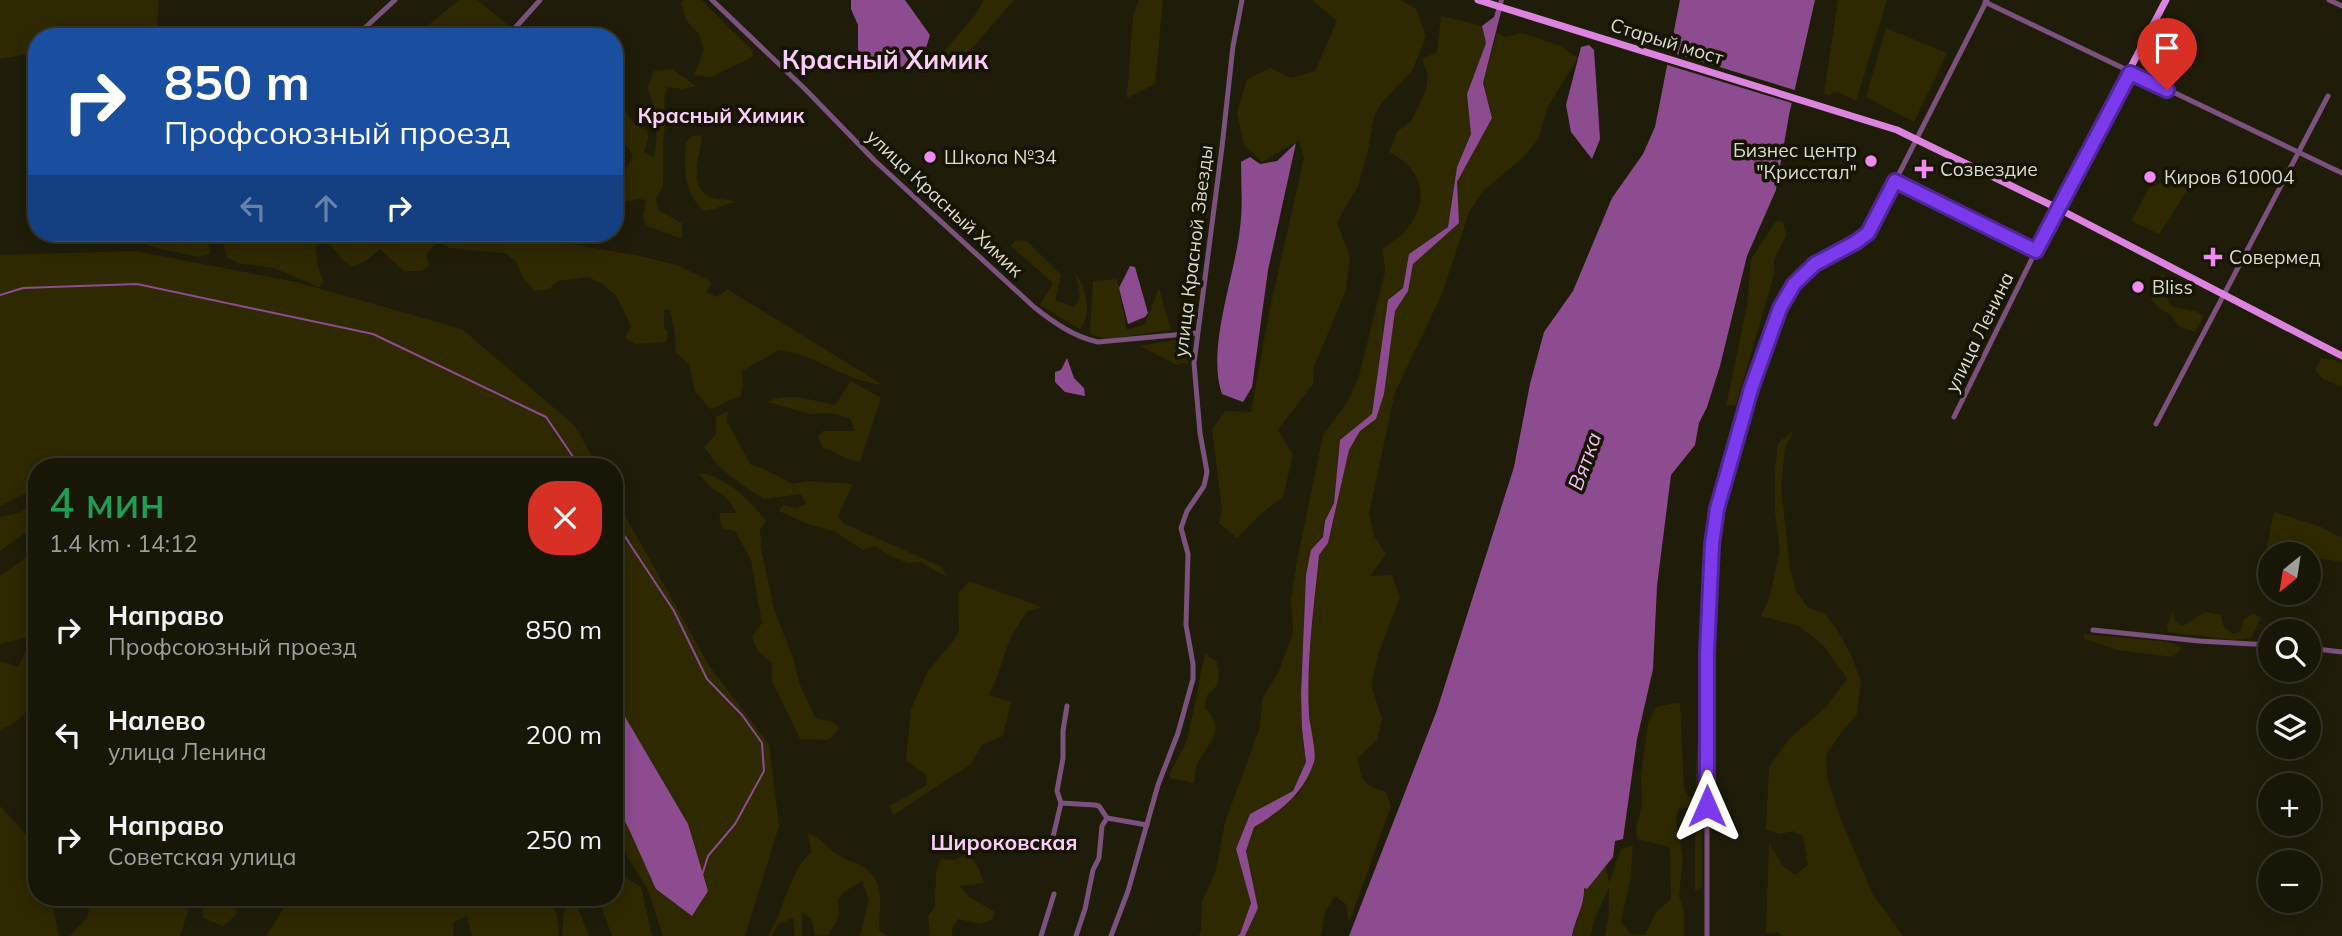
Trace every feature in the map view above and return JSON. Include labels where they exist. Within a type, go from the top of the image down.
[{"type":"main road","name":"Старый мост","points":[[1478,0],[1847,113],[1916,138],[2342,356]]},
{"type":"main road","name":"улица Ленина","points":[[2057,208],[2166,0]]},
{"type":"street","points":[[364,28],[394,0]]},
{"type":"street","points":[[515,28],[540,0]]},
{"type":"street","name":"улица Красный Химик","points":[[712,0],[874,160],[1049,318],[1083,338],[1098,342],[1196,333]]},
{"type":"street","name":"улица Красной Звезды","points":[[1111,936],[1128,891],[1193,679],[1186,625],[1188,554],[1181,532],[1187,511],[1204,486],[1208,472],[1199,421],[1194,363],[1196,333],[1233,46],[1242,0]]},
{"type":"street","points":[[2329,0],[2342,6]]},
{"type":"street","points":[[1707,936],[1707,653],[1712,544],[1717,509],[1751,389],[1787,294],[1815,264],[1850,246],[1868,233],[1986,1],[2130,73],[2342,173]]},
{"type":"street","points":[[2156,424],[2328,96]]},
{"type":"street","points":[[1895,181],[2036,251]]},
{"type":"street","name":"улица Ленина","points":[[1954,417],[2057,208]]},
{"type":"street","points":[[2093,630],[2258,644]]},
{"type":"street","points":[[2321,650],[2342,652]]},
{"type":"street","points":[[1052,837],[1060,803],[1057,791],[1063,758],[1067,706]]},
{"type":"street","points":[[1060,803],[1094,805],[1103,811],[1107,818]]},
{"type":"street","points":[[1107,818],[1147,825]]},
{"type":"street","points":[[1076,936],[1092,874],[1099,858],[1102,826],[1107,818]]},
{"type":"street","points":[[1041,936],[1054,894]]},
{"type":"shaded area","points":[[0,0],[159,0],[157,28],[28,28],[28,54],[0,59]]},
{"type":"shaded area","points":[[459,0],[477,0],[509,26],[507,28],[425,28]]},
{"type":"shaded area","points":[[701,0],[752,50],[753,57],[711,77],[694,75],[704,50],[699,34],[686,20],[681,2]]},
{"type":"shaded area","points":[[984,0],[1014,0],[952,71],[927,72],[975,15]]},
{"type":"shaded area","points":[[1139,0],[1163,0],[1155,84],[1127,98],[1133,15]]},
{"type":"shaded area","points":[[1312,0],[1401,0],[1416,9],[1426,36],[1412,71],[1383,101],[1374,116],[1358,186],[1337,222],[1350,257],[1346,290],[1314,367],[1313,384],[1278,430],[1293,455],[1283,497],[1237,538],[1219,523],[1222,509],[1212,429],[1225,411],[1251,412],[1270,308],[1304,158],[1299,140],[1262,162],[1244,145],[1237,113],[1247,79],[1270,68],[1292,78],[1315,71],[1337,21]]},
{"type":"shaded area","points":[[1838,0],[1887,0],[1856,101],[1838,92],[1833,92],[1830,96],[1824,94]]},
{"type":"shaded area","points":[[1441,16],[1482,26],[1486,43],[1467,94],[1471,134],[1457,167],[1448,227],[1409,254],[1403,288],[1388,300],[1372,414],[1340,441],[1334,503],[1306,575],[1301,693],[1306,762],[1293,791],[1250,814],[1236,849],[1251,903],[1240,934],[1199,936],[1202,902],[1216,870],[1225,822],[1259,730],[1263,697],[1279,671],[1293,633],[1291,599],[1323,435],[1348,401],[1359,376],[1385,272],[1383,249],[1405,232],[1418,209],[1420,187],[1416,177],[1401,159],[1389,152],[1397,132],[1412,120],[1426,90],[1428,75],[1422,59],[1437,52]]},
{"type":"shaded area","points":[[1886,28],[1947,53],[1914,122],[1866,97]]},
{"type":"shaded area","points":[[1497,33],[1505,37],[1522,33],[1561,46],[1578,58],[1547,108],[1539,137],[1525,156],[1484,190],[1469,212],[1442,294],[1395,392],[1369,514],[1374,536],[1386,554],[1370,576],[1392,575],[1400,597],[1378,655],[1371,685],[1382,719],[1377,740],[1358,758],[1364,781],[1386,792],[1391,806],[1349,923],[1346,904],[1335,896],[1325,912],[1321,936],[1245,936],[1258,908],[1246,851],[1254,827],[1274,815],[1299,793],[1315,760],[1310,734],[1307,682],[1319,555],[1328,543],[1349,450],[1360,431],[1376,418],[1384,394],[1395,311],[1407,291],[1413,263],[1459,223],[1457,182],[1492,118],[1483,83]]},
{"type":"shaded area","points":[[672,69],[696,86],[682,89],[667,87],[664,100],[666,119],[663,187],[656,198],[658,210],[682,223],[682,239],[647,226],[643,218],[646,200],[638,199],[623,204],[623,171],[633,156],[623,140],[623,108],[635,125],[647,130],[648,139],[644,152],[654,157],[656,122],[647,88],[654,71]]},
{"type":"shaded area","points":[[702,135],[697,170],[699,187],[713,198],[736,202],[704,211],[692,196],[686,179],[685,161],[686,142],[692,136]]},
{"type":"shaded area","points":[[2171,179],[2188,189],[2159,234],[2131,221],[2149,188]]},
{"type":"shaded area","points":[[1776,221],[1783,222],[1786,236],[1774,260],[1774,275],[1736,405],[1726,406],[1747,306],[1751,259]]},
{"type":"shaded area","points":[[1016,240],[1027,241],[1061,275],[1055,300],[1073,307],[1079,300],[1076,274],[1087,302],[1086,316],[1080,329],[1040,305],[1053,283],[1011,246]]},
{"type":"shaded area","points":[[137,242],[209,242],[210,254],[199,257]]},
{"type":"shaded area","points":[[225,242],[322,242],[316,246],[317,265],[324,282],[319,287],[274,268],[237,263],[227,257]]},
{"type":"shaded area","points":[[325,242],[438,242],[426,254],[429,266],[421,271],[404,271],[380,249],[354,267],[344,261]]},
{"type":"shaded area","points":[[438,242],[553,242],[635,255],[677,265],[710,281],[706,292],[717,297],[727,289],[883,385],[857,379],[806,357],[779,350],[742,371],[743,386],[740,397],[710,409],[695,391],[689,364],[676,353],[670,310],[664,310],[664,327],[668,333],[666,342],[635,344],[625,338],[631,326],[616,296],[601,283],[588,277],[558,281],[549,289],[535,291],[523,278],[516,261],[504,253],[449,248]]},
{"type":"shaded area","points":[[135,251],[296,282],[462,329],[575,426],[593,458],[28,458],[28,492],[0,506],[0,255]]},
{"type":"shaded area","points":[[2163,274],[2169,283],[2167,296],[2170,305],[2204,316],[2195,332],[2178,326],[2171,315],[2151,299],[2159,286],[2159,277]]},
{"type":"shaded area","points":[[1117,279],[1127,330],[1145,324],[1159,288],[1171,330],[1107,339],[1090,334],[1093,281]]},
{"type":"shaded area","points":[[1175,340],[1189,346],[1188,364],[1177,365],[1140,346]]},
{"type":"shaded area","points":[[2321,358],[2342,364],[2342,387],[2323,379],[2315,370]]},
{"type":"shaded area","points":[[851,381],[881,398],[860,462],[823,448],[818,437],[823,431],[855,431],[850,418],[830,413],[810,414],[767,402],[792,397],[835,405]]},
{"type":"shaded area","points":[[728,411],[727,421],[751,465],[793,484],[808,481],[853,484],[838,516],[843,523],[942,567],[946,576],[920,562],[908,563],[890,556],[875,546],[863,550],[834,531],[808,524],[779,511],[783,505],[796,508],[806,504],[801,494],[764,499],[731,476],[716,463],[704,447],[716,434],[716,417]]},
{"type":"shaded area","points":[[1794,430],[1785,448],[1781,486],[1790,569],[1796,591],[1808,607],[1825,614],[1836,628],[1861,681],[1857,714],[1826,755],[1827,777],[1841,820],[1873,895],[1903,936],[1782,936],[1778,932],[1766,933],[1769,843],[1783,866],[1795,875],[1808,865],[1803,836],[1793,831],[1780,834],[1766,830],[1769,767],[1790,738],[1826,707],[1847,679],[1824,646],[1799,626],[1761,616],[1769,599],[1780,550],[1775,513],[1778,443]]},
{"type":"shaded area","points":[[698,473],[728,484],[753,505],[766,521],[760,530],[761,548],[774,609],[793,658],[800,685],[816,719],[831,721],[840,728],[829,740],[800,739],[772,681],[772,663],[758,651],[752,637],[762,623],[751,560],[735,531],[722,528],[719,513],[737,513],[726,497],[709,486]]},
{"type":"shaded area","points":[[28,508],[28,531],[0,551],[0,517]]},
{"type":"shaded area","points":[[623,512],[710,667],[769,744],[779,826],[745,936],[663,936],[648,890],[623,850]]},
{"type":"shaded area","points":[[2274,512],[2321,527],[2342,538],[2342,562],[2321,559],[2321,542],[2268,542]]},
{"type":"shaded area","points":[[28,556],[28,636],[0,644],[0,576]]},
{"type":"shaded area","points":[[969,581],[1042,607],[1028,611],[1012,635],[989,695],[1011,702],[1003,736],[982,745],[971,764],[893,815],[889,806],[927,785],[926,775],[906,760],[911,709],[928,671],[959,630],[958,594]]},
{"type":"shaded area","points":[[2173,612],[2175,621],[2183,626],[2205,612],[2221,615],[2223,626],[2233,634],[2241,631],[2244,619],[2253,614],[2261,618],[2258,619],[2251,638],[2232,640],[2168,632],[2167,625]]},
{"type":"shaded area","points":[[2083,634],[2170,642],[2182,648],[2173,657],[2118,650],[2085,639]]},
{"type":"shaded area","points":[[28,648],[27,708],[21,717],[0,730],[0,661],[18,667]]},
{"type":"shaded area","points":[[1205,654],[1217,662],[1218,667],[1218,680],[1207,695],[1205,708],[1215,723],[1215,729],[1211,742],[1197,764],[1194,783],[1170,778],[1170,773],[1187,741]]},
{"type":"shaded area","points":[[1680,704],[1684,788],[1689,797],[1695,796],[1697,746],[1702,735],[1702,887],[1695,891],[1695,820],[1692,809],[1679,808],[1676,819],[1683,859],[1679,896],[1684,912],[1684,936],[1605,936],[1609,914],[1609,888],[1593,922],[1591,936],[1572,936],[1584,898],[1584,887],[1601,861],[1606,867],[1609,883],[1621,849],[1633,845],[1630,880],[1621,922],[1631,934],[1645,935],[1656,912],[1671,899],[1670,847],[1637,839],[1636,828],[1642,805],[1641,776],[1648,723],[1656,707]]},
{"type":"shaded area","points":[[0,806],[28,837],[28,906],[53,906],[59,936],[0,936]]},
{"type":"shaded area","points":[[808,834],[818,838],[835,853],[869,871],[880,894],[879,930],[887,936],[860,936],[869,900],[862,881],[844,892],[838,900],[839,917],[828,935],[815,936],[812,920],[802,912],[802,936],[795,936],[793,918],[778,924],[772,936],[768,936],[797,871],[811,852]]},
{"type":"shaded area","points":[[968,853],[979,869],[984,883],[960,886],[970,898],[994,911],[993,919],[981,924],[958,919],[953,926],[952,936],[928,936],[928,916],[935,907],[936,873],[940,859],[955,860]]},
{"type":"shaded area","points":[[623,876],[641,887],[652,936],[612,936],[601,906],[623,906]]},
{"type":"shaded area","points":[[90,906],[189,906],[180,936],[70,936],[87,918]]},
{"type":"shaded area","points":[[202,906],[237,906],[235,916],[223,926],[203,918]]},
{"type":"shaded area","points":[[285,906],[553,906],[557,915],[559,936],[472,936],[467,916],[454,922],[453,936],[266,936]]},
{"type":"shaded area","points":[[566,906],[576,906],[589,936],[562,936]]},
{"type":"water","points":[[851,0],[905,0],[930,35],[919,62],[882,71],[858,50],[858,25],[851,9]]},
{"type":"water","points":[[1499,0],[1504,0],[1483,83],[1492,118],[1457,182],[1459,223],[1413,264],[1408,291],[1395,311],[1384,394],[1376,419],[1360,431],[1349,450],[1328,543],[1319,555],[1309,675],[1309,715],[1314,762],[1298,792],[1254,827],[1246,851],[1258,908],[1245,936],[1237,936],[1251,903],[1236,849],[1250,814],[1293,791],[1306,762],[1301,693],[1306,575],[1311,550],[1323,537],[1325,521],[1334,503],[1340,440],[1372,414],[1388,300],[1403,288],[1409,254],[1448,227],[1457,167],[1471,134],[1467,94],[1486,43],[1482,26],[1494,17]]},
{"type":"water","name":"Вятка","points":[[1680,0],[1815,0],[1789,115],[1776,190],[1747,256],[1720,366],[1699,423],[1695,445],[1671,475],[1657,586],[1653,669],[1637,739],[1623,839],[1615,841],[1613,857],[1587,889],[1584,888],[1572,936],[1349,936],[1437,710],[1514,467],[1530,384],[1544,332],[1573,291],[1612,198],[1643,154],[1655,127]]},
{"type":"water","points":[[1589,45],[1594,50],[1600,139],[1592,159],[1571,132],[1566,105],[1581,47]]},
{"type":"water","points":[[1296,143],[1268,270],[1252,387],[1243,402],[1222,394],[1217,356],[1240,228],[1241,162],[1250,157],[1260,164],[1277,161]]},
{"type":"water","points":[[1130,266],[1135,267],[1148,313],[1128,324],[1119,288]]},
{"type":"water","points":[[1067,358],[1074,378],[1084,388],[1085,396],[1065,392],[1055,382],[1055,372],[1061,370]]},
{"type":"water","points":[[623,713],[688,824],[708,891],[692,916],[656,889],[623,818]]},
{"type":"pier","points":[[1667,51],[1798,91],[1795,104],[1664,64]]},
{"type":"waterway","points":[[0,295],[23,288],[137,284],[373,334],[546,417],[574,458]]},
{"type":"waterway","points":[[623,534],[674,611],[707,679],[742,715],[762,743],[764,771],[735,824],[708,856],[702,875]]},
{"type":"place","name":"Школа №34","points":[[930,157]]},
{"type":"place","name":"Бизнес центр \"Крисстал\"","points":[[1871,161]]},
{"type":"place","name":"Созвездие","points":[[1924,169]]},
{"type":"place","name":"Киров 610004","points":[[2150,177]]},
{"type":"place","name":"Совермед","points":[[2213,257]]},
{"type":"place","name":"Bliss","points":[[2138,287]]},
{"type":"district","name":"Красный Химик","points":[[885,59]]},
{"type":"district","name":"Красный Химик","points":[[721,115]]},
{"type":"district","name":"Широковская","points":[[1004,842]]},
{"type":"route","points":[[1707,806],[1707,653],[1715,520],[1751,389],[1787,294],[1815,264],[1868,233],[1895,181],[2036,251],[2130,73],[2167,90]]}]
